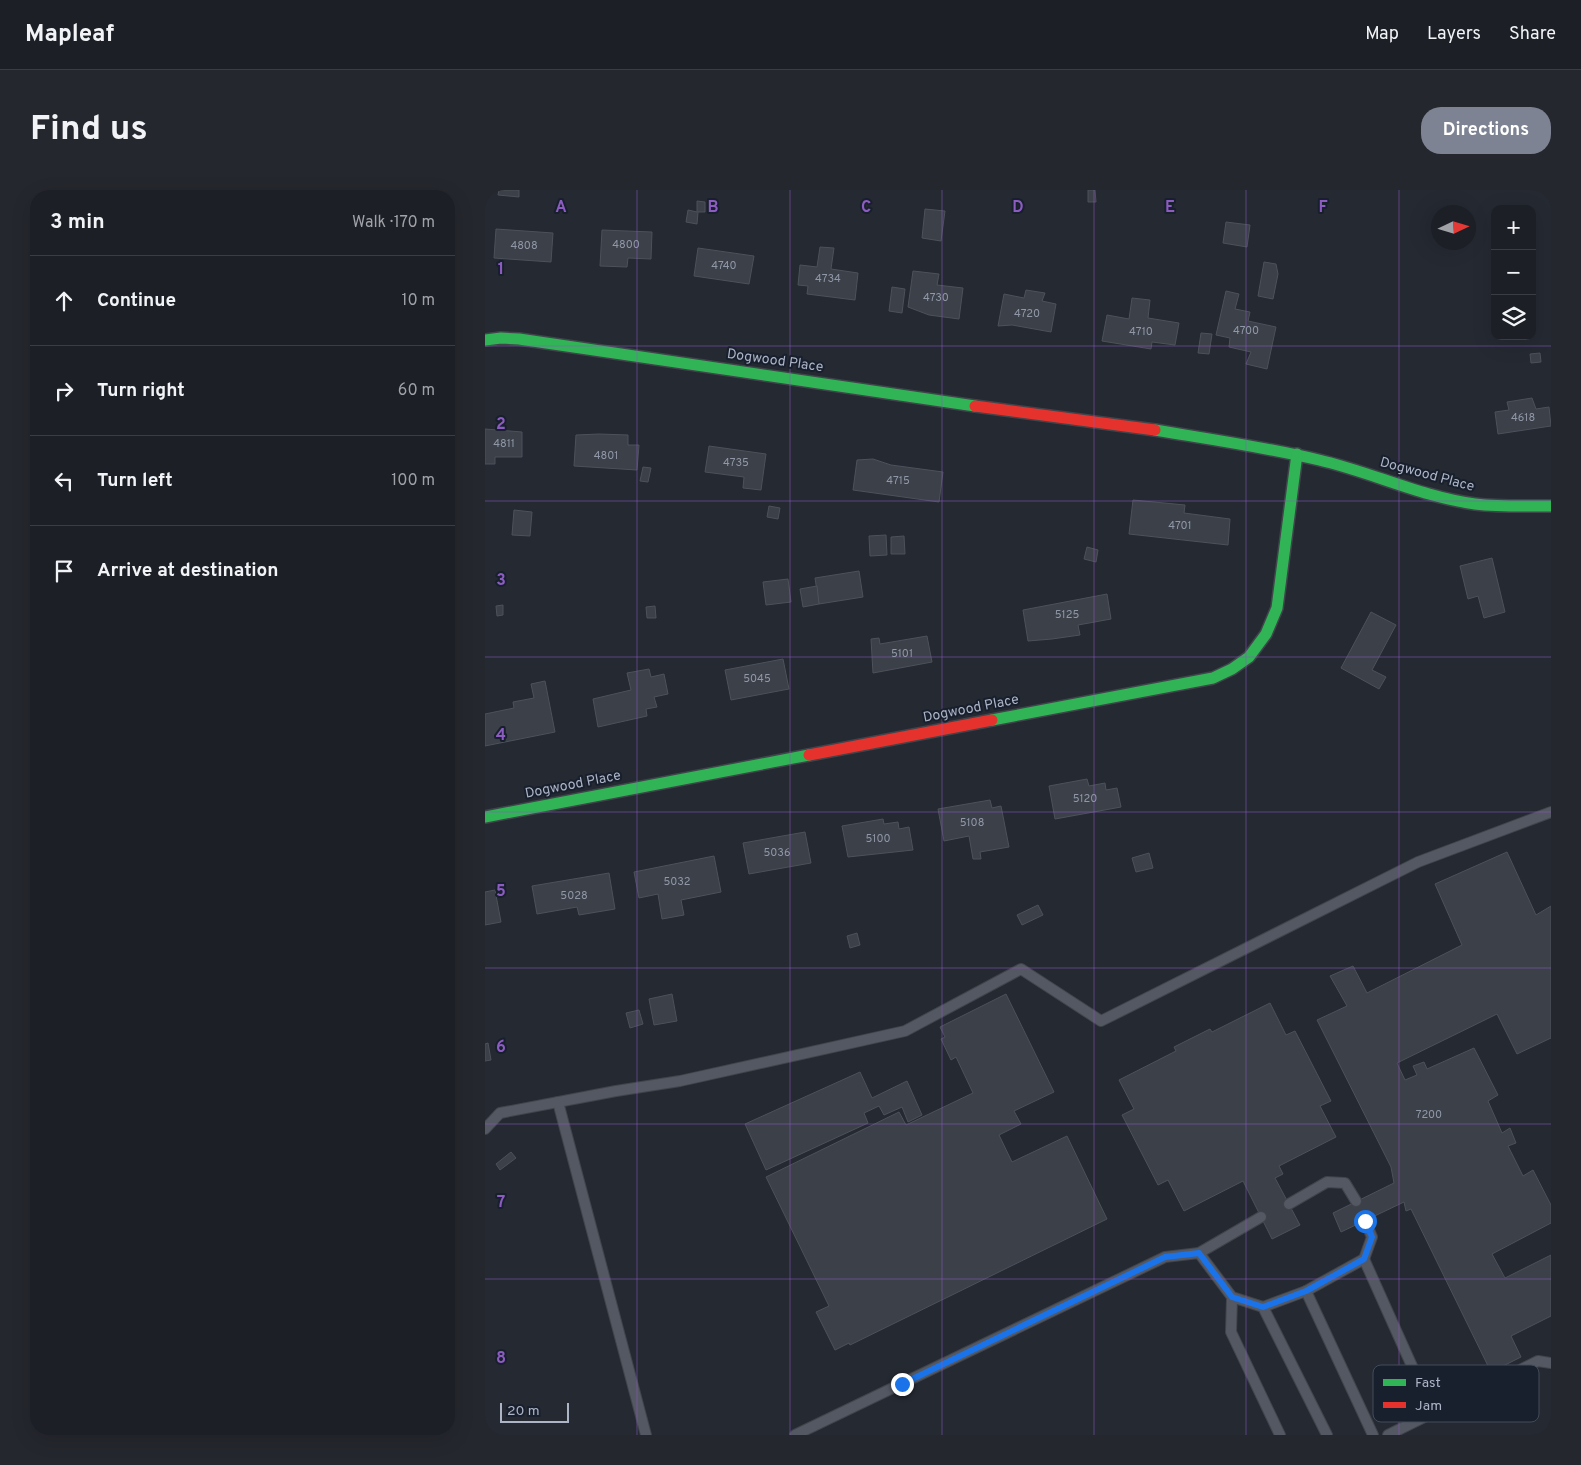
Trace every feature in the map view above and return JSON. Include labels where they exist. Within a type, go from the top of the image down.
[{"type":"street","name":"Dogwood Place","points":[[485,340],[501,338],[529,340],[1235,442],[1297,454],[1439,496],[1474,504],[1551,506]]},
{"type":"street","name":"Dogwood Place","points":[[485,817],[1213,678],[1235,668],[1254,652],[1268,631],[1277,608],[1297,454]]},
{"type":"lane","points":[[485,1128],[500,1113],[681,1081],[905,1031],[1021,969],[1101,1021],[1418,862],[1551,812]]},
{"type":"lane","points":[[558,1102],[646,1435]]},
{"type":"lane","points":[[1289,1204],[1327,1182],[1345,1183],[1356,1201]]},
{"type":"lane","points":[[795,1435],[1165,1257],[1199,1253],[1261,1217]]},
{"type":"lane","points":[[1199,1253],[1232,1297],[1263,1307],[1306,1291],[1364,1259],[1372,1237],[1365,1221]]},
{"type":"lane","points":[[1364,1259],[1411,1365]]},
{"type":"lane","points":[[1306,1291],[1373,1435]]},
{"type":"lane","points":[[1232,1297],[1231,1332],[1280,1435]]},
{"type":"lane","points":[[1263,1307],[1327,1435]]},
{"type":"lane","points":[[1530,1365],[1538,1361],[1551,1363]]},
{"type":"lane","points":[[1388,1435],[1415,1422]]},
{"type":"building","points":[[499,190],[519,190],[519,197],[498,195]]},
{"type":"building","points":[[1088,190],[1095,190],[1096,202],[1088,202]]},
{"type":"building","points":[[697,201],[705,202],[705,212],[698,212],[697,224],[686,222],[688,210],[697,212]]},
{"type":"building","points":[[925,209],[945,211],[941,241],[922,238]]},
{"type":"building","points":[[1226,222],[1250,225],[1247,247],[1223,243]]},
{"type":"building","points":[[496,229],[553,233],[551,262],[494,258]]},
{"type":"building","points":[[602,230],[652,232],[651,259],[628,258],[627,267],[600,266]]},
{"type":"building","points":[[820,247],[834,248],[831,269],[858,273],[855,300],[807,294],[808,286],[798,285],[800,265],[817,267]]},
{"type":"building","points":[[698,248],[754,256],[749,284],[694,276]]},
{"type":"building","points":[[1264,262],[1276,264],[1278,274],[1273,299],[1258,296]]},
{"type":"building","points":[[913,271],[939,274],[937,285],[963,288],[959,319],[929,315],[908,307]]},
{"type":"building","points":[[892,287],[905,289],[902,313],[889,311]]},
{"type":"building","points":[[1026,290],[1045,293],[1042,301],[1056,304],[1051,332],[1012,325],[998,326],[1004,294],[1024,298]]},
{"type":"building","points":[[1226,291],[1239,294],[1235,309],[1250,312],[1248,321],[1276,327],[1267,369],[1246,364],[1251,352],[1229,347],[1230,338],[1216,335]]},
{"type":"building","points":[[1132,298],[1150,300],[1148,318],[1179,323],[1175,345],[1152,342],[1151,349],[1102,341],[1107,315],[1129,319]]},
{"type":"building","points":[[1201,333],[1212,334],[1209,354],[1198,353]]},
{"type":"building","points":[[1540,353],[1541,362],[1531,363],[1530,354]]},
{"type":"building","points":[[1532,398],[1536,409],[1549,407],[1551,426],[1498,434],[1495,412],[1509,410],[1507,402]]},
{"type":"building","points":[[485,429],[522,432],[522,457],[495,457],[495,464],[485,464]]},
{"type":"building","points":[[576,435],[628,435],[628,445],[639,445],[637,470],[574,466]]},
{"type":"building","points":[[709,446],[766,454],[761,490],[743,488],[744,477],[705,472]]},
{"type":"building","points":[[873,459],[891,465],[943,472],[939,502],[853,490],[857,460]]},
{"type":"building","points":[[643,467],[651,468],[648,482],[640,481]]},
{"type":"building","points":[[1133,500],[1185,505],[1184,513],[1230,519],[1228,545],[1129,534]]},
{"type":"building","points":[[769,506],[780,508],[778,519],[767,517]]},
{"type":"building","points":[[514,510],[532,512],[530,536],[512,535]]},
{"type":"building","points":[[886,535],[887,555],[870,556],[869,536]]},
{"type":"building","points":[[904,536],[905,554],[891,554],[891,537]]},
{"type":"building","points":[[1087,547],[1098,550],[1096,562],[1084,559]]},
{"type":"building","points":[[1492,558],[1505,612],[1484,618],[1478,596],[1468,599],[1460,566]]},
{"type":"building","points":[[859,571],[863,597],[819,604],[815,578]]},
{"type":"building","points":[[788,579],[791,602],[766,605],[763,582]]},
{"type":"building","points":[[817,586],[819,604],[803,607],[800,589]]},
{"type":"building","points":[[1107,594],[1111,619],[1078,625],[1080,635],[1028,641],[1023,610]]},
{"type":"building","points":[[503,605],[503,615],[497,616],[496,606]]},
{"type":"building","points":[[655,606],[656,618],[647,618],[646,607]]},
{"type":"building","points":[[1371,612],[1396,625],[1372,670],[1386,677],[1379,689],[1341,668]]},
{"type":"building","points":[[927,636],[932,662],[873,673],[871,639],[879,638],[880,644]]},
{"type":"building","points":[[783,659],[789,689],[731,700],[725,670]]},
{"type":"building","points":[[649,669],[651,677],[664,674],[668,694],[654,697],[657,707],[646,709],[647,716],[598,727],[593,699],[631,690],[627,673]]},
{"type":"building","points":[[545,681],[555,732],[485,746],[485,714],[514,708],[513,702],[534,698],[531,684]]},
{"type":"building","points":[[1087,779],[1089,786],[1105,783],[1106,790],[1117,788],[1121,807],[1055,819],[1049,786]]},
{"type":"building","points":[[990,800],[992,808],[1001,806],[1009,847],[980,852],[981,859],[973,859],[969,836],[944,841],[938,809]]},
{"type":"building","points":[[883,819],[884,824],[898,822],[899,829],[909,827],[913,850],[848,857],[842,826]]},
{"type":"building","points":[[805,832],[811,863],[749,874],[743,843]]},
{"type":"building","points":[[1507,852],[1536,915],[1551,906],[1551,1038],[1517,1054],[1497,1014],[1397,1063],[1405,1080],[1417,1075],[1413,1066],[1424,1062],[1427,1069],[1474,1048],[1498,1095],[1488,1101],[1502,1133],[1510,1128],[1516,1143],[1508,1146],[1523,1176],[1533,1170],[1551,1205],[1551,1223],[1492,1254],[1505,1278],[1551,1255],[1551,1316],[1511,1336],[1521,1357],[1505,1365],[1488,1365],[1411,1209],[1406,1211],[1404,1202],[1341,1232],[1333,1213],[1394,1183],[1391,1167],[1317,1020],[1347,1006],[1330,976],[1353,966],[1367,993],[1462,945],[1435,884]]},
{"type":"building","points":[[1149,853],[1153,868],[1136,872],[1132,858]]},
{"type":"building","points":[[714,856],[721,892],[681,900],[684,915],[662,919],[658,894],[639,898],[634,872]]},
{"type":"building","points":[[609,873],[615,909],[579,915],[577,907],[537,914],[532,886]]},
{"type":"building","points":[[495,890],[501,922],[485,925],[485,892]]},
{"type":"building","points":[[1038,905],[1043,915],[1022,925],[1017,915]]},
{"type":"building","points":[[857,933],[860,945],[850,948],[847,936]]},
{"type":"building","points":[[672,994],[677,1021],[654,1025],[649,999]]},
{"type":"building","points":[[1006,994],[1054,1092],[1014,1111],[1021,1124],[999,1135],[1012,1162],[1067,1136],[1107,1219],[850,1345],[849,1343],[835,1350],[816,1312],[829,1306],[766,1177],[899,1112],[906,1125],[973,1093],[956,1057],[951,1060],[941,1039],[945,1037],[940,1027]]},
{"type":"building","points":[[1270,1003],[1286,1035],[1295,1031],[1331,1101],[1320,1106],[1336,1137],[1279,1166],[1283,1174],[1275,1178],[1300,1225],[1272,1239],[1243,1181],[1184,1211],[1168,1180],[1158,1185],[1122,1115],[1134,1109],[1119,1080],[1176,1051],[1174,1047],[1210,1029],[1212,1032]]},
{"type":"building","points":[[639,1010],[643,1024],[630,1028],[626,1013]]},
{"type":"building","points":[[488,1043],[491,1060],[485,1061],[485,1044]]},
{"type":"building","points":[[860,1072],[872,1098],[907,1081],[922,1115],[908,1122],[902,1107],[884,1115],[879,1106],[864,1113],[868,1123],[766,1170],[745,1124]]},
{"type":"building","points":[[511,1152],[516,1158],[500,1170],[496,1164]]},
{"type":"traffic: fast","points":[[485,340],[501,338],[519,339],[975,406]]},
{"type":"traffic: fast","points":[[1155,430],[1299,455],[1455,501],[1494,506],[1551,506]]},
{"type":"traffic: fast","points":[[992,720],[1213,678],[1232,669],[1249,657],[1266,634],[1277,608],[1297,454]]},
{"type":"traffic: fast","points":[[485,817],[809,755]]},
{"type":"traffic: jam","points":[[975,406],[1155,430]]},
{"type":"traffic: jam","points":[[809,755],[992,720]]},
{"type":"route","points":[[902,1384],[1165,1257],[1199,1253],[1232,1297],[1263,1307],[1306,1291],[1364,1259],[1372,1237],[1365,1221]]}]
